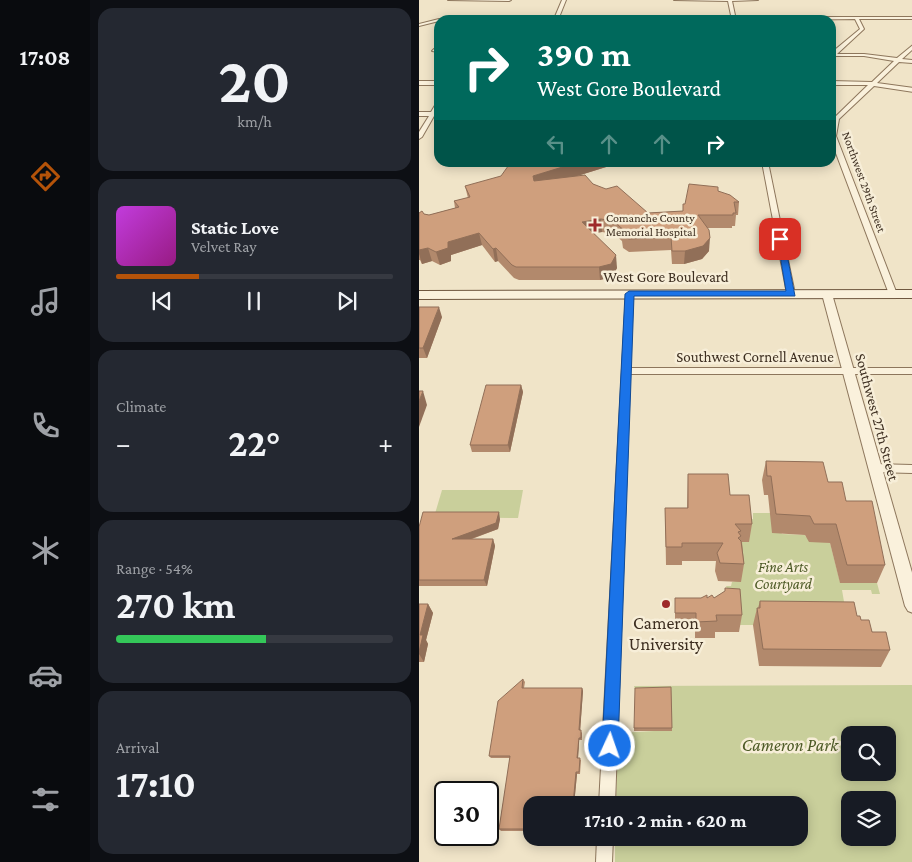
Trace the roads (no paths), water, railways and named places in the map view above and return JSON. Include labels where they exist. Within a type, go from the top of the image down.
[{"type":"main road","name":"West Gore Boulevard","points":[[419,295],[912,294]]},
{"type":"street","points":[[450,0],[509,0]]},
{"type":"street","points":[[557,15],[564,0]]},
{"type":"street","points":[[676,0],[756,0]]},
{"type":"street","points":[[730,0],[733,15]]},
{"type":"street","points":[[836,18],[912,18]]},
{"type":"street","points":[[836,52],[862,30],[856,18]]},
{"type":"street","points":[[419,25],[434,22]]},
{"type":"street","name":"Northwest 29th Street","points":[[836,119],[912,46]]},
{"type":"street","points":[[836,55],[864,55],[912,62]]},
{"type":"street","points":[[419,83],[434,84]]},
{"type":"street","points":[[836,83],[874,84],[912,90]]},
{"type":"street","points":[[419,114],[434,114]]},
{"type":"street","points":[[419,137],[434,117]]},
{"type":"street","name":"Northwest 29th Street","points":[[836,144],[893,294]]},
{"type":"street","points":[[766,167],[791,294]]},
{"type":"street","points":[[607,796],[628,371],[629,294]]},
{"type":"street","name":"Southwest 27th Street","points":[[827,294],[911,599]]},
{"type":"street","name":"Southwest Cornell Avenue","points":[[628,371],[912,371]]},
{"type":"street","points":[[874,468],[912,468]]},
{"type":"street","points":[[604,862],[605,846]]},
{"type":"place","name":"Comanche County Memorial Hospital","points":[[595,225]]},
{"type":"place","name":"Cameron University","points":[[666,604]]},
{"type":"park label","name":"Fine Arts Courtyard","points":[[783,576]]},
{"type":"park label","name":"Cameron Park","points":[[790,745]]}]
